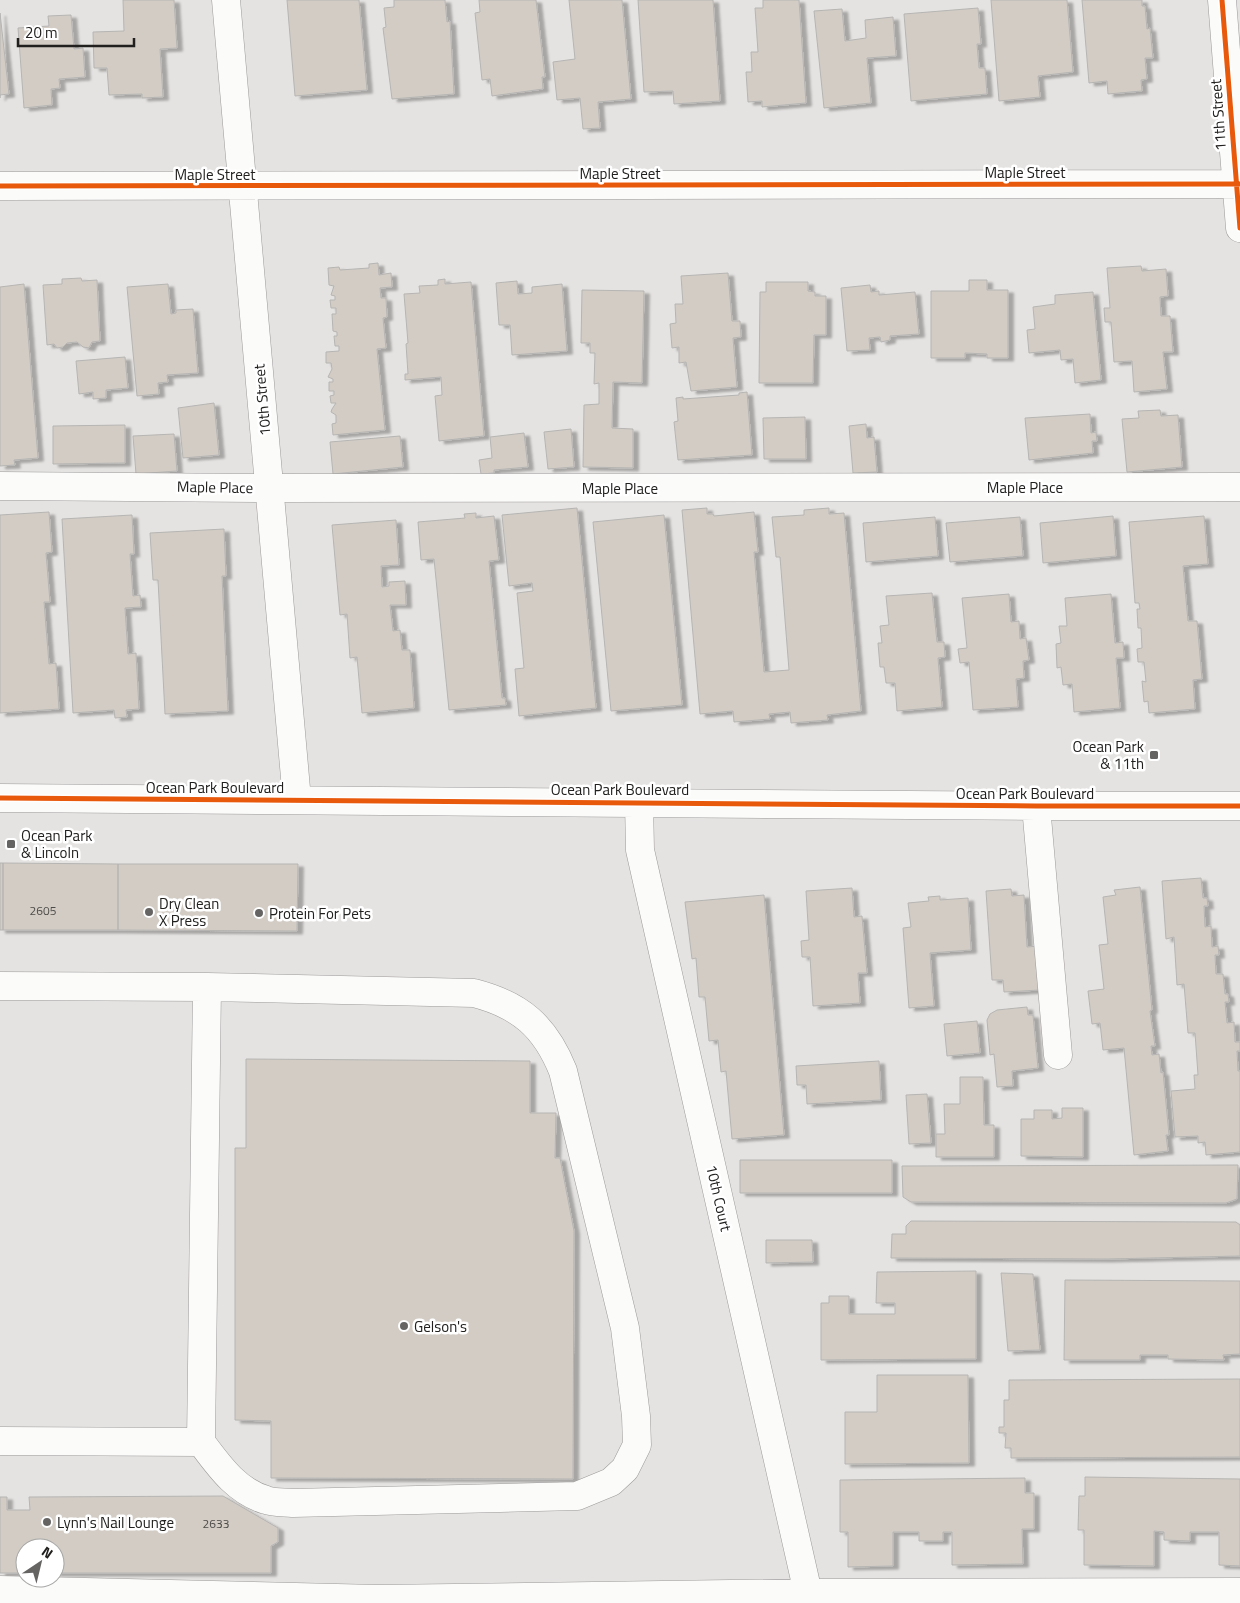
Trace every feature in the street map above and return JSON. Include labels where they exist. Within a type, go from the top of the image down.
[{"type":"street","name":"10th Street","points":[[226,0],[297,800]]},
{"type":"street","name":"11th Street","points":[[1222,0],[1240,228]]},
{"type":"street","name":"Maple Street","points":[[0,186],[1238,184]]},
{"type":"street","name":"Maple Place","points":[[0,486],[270,488],[1240,487]]},
{"type":"street","name":"Ocean Park Boulevard","points":[[0,798],[1240,806]]},
{"type":"street","name":"10th Court","points":[[639,802],[640,850],[808,1592]]},
{"type":"street","points":[[1036,806],[1058,1055]]},
{"type":"street","points":[[0,986],[207,987],[474,992],[494,998],[522,1014],[538,1028],[553,1047],[563,1071],[625,1328],[636,1416],[637,1445],[625,1469],[611,1482],[577,1496],[293,1503],[267,1500],[250,1493],[227,1477],[202,1442],[207,987]]},
{"type":"street","points":[[0,1441],[202,1442]]},
{"type":"street","points":[[0,1590],[378,1598],[808,1592],[1240,1592]]},
{"type":"building","points":[[123,0],[174,0],[177,48],[160,49],[163,97],[142,98],[142,94],[109,95],[107,68],[94,68],[93,32],[124,31]]},
{"type":"building","points":[[287,0],[359,0],[367,90],[295,96]]},
{"type":"building","points":[[394,0],[445,0],[447,22],[450,21],[454,94],[392,99],[383,28],[386,27],[384,8],[394,7]]},
{"type":"building","points":[[479,0],[536,0],[545,77],[542,77],[543,89],[492,96],[490,79],[482,80],[475,13],[480,12]]},
{"type":"building","points":[[569,0],[622,0],[631,99],[598,102],[600,128],[583,129],[580,98],[557,100],[553,62],[575,59]]},
{"type":"building","points":[[638,0],[713,0],[720,101],[674,104],[673,91],[644,92]]},
{"type":"building","points":[[763,0],[799,0],[806,103],[762,107],[762,101],[748,102],[746,72],[752,72],[751,52],[758,52],[755,8],[763,8]]},
{"type":"building","points":[[991,0],[1067,0],[1073,72],[1038,76],[1040,97],[999,101]]},
{"type":"building","points":[[1082,0],[1142,0],[1142,6],[1145,6],[1147,29],[1150,28],[1153,58],[1145,58],[1147,79],[1141,80],[1142,91],[1108,94],[1107,81],[1089,83]]},
{"type":"building","points":[[978,8],[981,44],[977,44],[979,68],[985,68],[987,94],[911,101],[904,14]]},
{"type":"building","points":[[842,9],[845,41],[866,38],[865,20],[893,17],[896,56],[867,58],[871,103],[824,108],[814,11]]},
{"type":"building","points":[[0,13],[9,94],[0,95]]},
{"type":"building","points":[[71,15],[74,49],[83,48],[85,77],[59,79],[60,88],[51,89],[52,105],[24,108],[18,28],[49,26],[48,16]]},
{"type":"building","points":[[378,263],[379,275],[391,273],[392,287],[380,288],[381,298],[386,298],[387,317],[383,318],[386,348],[377,349],[385,430],[333,435],[332,424],[336,423],[336,415],[331,412],[336,403],[331,403],[330,396],[334,395],[334,391],[329,391],[329,382],[333,382],[333,379],[328,377],[332,369],[331,363],[326,363],[326,352],[339,351],[339,346],[335,346],[334,336],[337,336],[337,332],[333,331],[332,314],[336,314],[336,308],[331,308],[330,300],[335,300],[335,296],[331,295],[334,286],[329,285],[328,268],[339,267],[340,270],[369,268],[369,264]]},
{"type":"building","points":[[1141,266],[1142,271],[1166,269],[1168,296],[1160,297],[1161,316],[1170,316],[1173,352],[1163,352],[1167,389],[1134,392],[1132,361],[1114,362],[1111,322],[1105,322],[1104,308],[1110,308],[1107,268]]},
{"type":"building","points":[[728,273],[732,321],[740,321],[741,337],[733,338],[737,387],[691,391],[686,362],[679,363],[679,347],[672,348],[670,324],[676,323],[675,304],[683,304],[681,276]]},
{"type":"building","points":[[81,278],[82,281],[97,280],[100,341],[92,342],[89,348],[83,347],[77,342],[67,343],[63,347],[57,348],[54,344],[47,345],[43,285],[62,284],[62,279]]},
{"type":"building","points":[[445,279],[445,284],[471,282],[484,436],[439,441],[435,396],[442,395],[441,377],[405,380],[405,374],[408,374],[406,344],[408,343],[404,294],[420,293],[419,286],[438,285],[438,280]]},
{"type":"building","points":[[969,280],[987,280],[987,290],[1008,290],[1008,358],[987,358],[987,354],[965,353],[965,358],[931,358],[931,291],[969,291]]},
{"type":"building","points":[[517,281],[518,294],[532,293],[532,287],[562,284],[567,351],[512,355],[510,325],[499,325],[496,283]]},
{"type":"building","points":[[766,282],[808,282],[808,291],[815,292],[815,296],[826,296],[826,335],[814,335],[813,383],[759,383],[760,292],[766,292]]},
{"type":"building","points":[[24,284],[38,458],[14,460],[15,465],[0,466],[0,287]]},
{"type":"building","points":[[168,284],[171,314],[176,313],[176,310],[193,309],[198,373],[167,375],[168,382],[158,383],[159,394],[137,396],[127,287]]},
{"type":"building","points":[[870,285],[871,292],[879,291],[879,295],[915,292],[919,334],[890,336],[890,340],[881,342],[880,337],[869,338],[870,350],[847,351],[841,288]]},
{"type":"building","points":[[582,290],[644,291],[642,383],[613,382],[612,428],[633,429],[633,468],[583,467],[584,405],[599,404],[599,383],[594,384],[595,353],[590,353],[590,343],[581,343]]},
{"type":"building","points":[[1093,292],[1101,380],[1075,383],[1073,359],[1061,360],[1060,350],[1029,353],[1027,330],[1035,329],[1033,307],[1055,304],[1055,295]]},
{"type":"building","points":[[125,357],[128,388],[106,390],[106,398],[93,399],[93,392],[79,394],[76,361]]},
{"type":"building","points":[[747,392],[752,455],[678,460],[674,422],[678,421],[676,398],[739,395],[739,393]]},
{"type":"building","points":[[214,403],[219,455],[183,458],[178,408]]},
{"type":"building","points":[[1160,410],[1161,416],[1178,415],[1182,467],[1127,472],[1122,419],[1139,418],[1138,411]]},
{"type":"building","points":[[1090,414],[1091,433],[1096,432],[1097,441],[1092,441],[1093,453],[1029,460],[1025,418]]},
{"type":"building","points":[[805,417],[806,459],[764,459],[763,418]]},
{"type":"building","points":[[866,424],[867,438],[874,437],[877,472],[853,473],[849,426]]},
{"type":"building","points":[[125,425],[125,463],[53,464],[53,426]]},
{"type":"building","points":[[571,429],[574,467],[548,469],[544,432]]},
{"type":"building","points":[[524,433],[528,467],[494,470],[494,473],[481,474],[479,460],[492,458],[490,437]]},
{"type":"building","points":[[174,434],[177,471],[136,474],[133,436]]},
{"type":"building","points":[[400,436],[403,467],[333,474],[330,442]]},
{"type":"building","points":[[577,508],[596,708],[519,716],[515,669],[524,668],[517,593],[533,591],[532,583],[509,586],[502,515]]},
{"type":"building","points":[[707,508],[707,514],[713,514],[714,516],[754,512],[758,552],[754,552],[764,672],[789,670],[780,557],[776,557],[772,517],[804,515],[804,510],[829,508],[829,514],[844,513],[861,711],[827,715],[828,720],[791,723],[790,712],[769,714],[770,719],[734,722],[733,711],[700,714],[682,510]]},
{"type":"building","points":[[49,512],[52,552],[46,553],[50,602],[44,602],[49,664],[56,663],[59,709],[0,713],[0,515]]},
{"type":"building","points":[[476,513],[476,518],[494,516],[499,560],[489,561],[502,698],[505,698],[506,705],[449,710],[434,559],[421,560],[418,522],[465,518],[464,514]]},
{"type":"building","points":[[132,515],[134,554],[130,554],[133,596],[140,595],[141,607],[125,608],[128,654],[136,653],[139,709],[126,710],[127,717],[115,718],[114,710],[73,713],[62,519]]},
{"type":"building","points":[[664,515],[682,705],[611,711],[593,522]]},
{"type":"building","points":[[1113,516],[1116,556],[1043,563],[1040,523]]},
{"type":"building","points":[[1204,516],[1208,564],[1183,566],[1188,621],[1197,621],[1202,679],[1193,680],[1195,709],[1149,713],[1148,701],[1144,702],[1142,681],[1146,682],[1144,662],[1138,662],[1137,649],[1142,648],[1141,628],[1138,628],[1137,609],[1140,609],[1139,603],[1135,603],[1129,522]]},
{"type":"building","points":[[935,517],[938,556],[866,562],[863,523]]},
{"type":"building","points":[[1020,517],[1023,556],[950,562],[946,523]]},
{"type":"building","points":[[396,520],[399,565],[381,566],[382,587],[389,586],[389,582],[405,581],[406,605],[390,605],[393,631],[400,630],[402,650],[410,650],[414,708],[362,713],[357,657],[350,658],[347,614],[340,615],[332,525]]},
{"type":"building","points":[[224,529],[226,576],[222,576],[228,711],[165,714],[158,580],[153,580],[150,533]]},
{"type":"building","points":[[932,593],[937,642],[944,642],[945,657],[938,658],[942,707],[897,711],[895,683],[886,683],[884,667],[880,667],[878,643],[882,643],[880,626],[889,625],[886,596]]},
{"type":"building","points":[[1009,594],[1011,622],[1019,621],[1020,639],[1026,638],[1029,660],[1023,661],[1024,678],[1016,679],[1018,707],[973,710],[969,662],[960,663],[958,649],[967,648],[962,598]]},
{"type":"building","points":[[1111,594],[1115,643],[1123,642],[1124,658],[1116,658],[1120,708],[1074,712],[1072,684],[1063,685],[1061,667],[1057,668],[1056,644],[1061,643],[1059,626],[1067,626],[1065,598]]},
{"type":"building","points":[[0,863],[3,863],[3,930],[0,930]]},
{"type":"building","points":[[3,863],[118,864],[118,930],[3,930]]},
{"type":"building","points":[[118,864],[298,864],[297,931],[118,930]]},
{"type":"building","points":[[1201,878],[1203,898],[1207,898],[1208,906],[1204,906],[1205,927],[1211,926],[1212,947],[1218,946],[1219,955],[1215,955],[1216,974],[1223,974],[1225,994],[1228,994],[1229,1002],[1225,1002],[1227,1023],[1234,1022],[1235,1042],[1240,1042],[1240,1051],[1237,1051],[1238,1071],[1240,1071],[1240,1152],[1206,1155],[1205,1142],[1198,1143],[1198,1136],[1175,1137],[1171,1091],[1195,1089],[1194,1075],[1198,1075],[1195,1033],[1188,1033],[1184,984],[1177,985],[1174,937],[1166,939],[1162,881]]},
{"type":"building","points":[[1140,887],[1152,1010],[1150,1011],[1155,1046],[1151,1046],[1152,1055],[1159,1054],[1161,1073],[1163,1072],[1169,1135],[1166,1135],[1168,1151],[1134,1155],[1124,1048],[1103,1050],[1100,1023],[1092,1024],[1088,991],[1104,989],[1099,945],[1108,944],[1103,897],[1116,895],[1114,890]]},
{"type":"building","points":[[852,888],[854,917],[862,916],[867,973],[858,973],[860,1003],[813,1006],[810,957],[802,957],[801,941],[809,940],[806,891]]},
{"type":"building","points":[[1011,889],[1012,896],[1024,895],[1027,947],[1038,946],[1040,990],[1004,992],[1003,980],[992,980],[986,891]]},
{"type":"building","points":[[764,895],[784,1135],[732,1139],[726,1071],[721,1072],[718,1040],[709,1041],[705,997],[699,997],[696,958],[692,959],[685,902]]},
{"type":"building","points":[[940,896],[940,900],[968,898],[971,950],[930,953],[934,1006],[909,1008],[903,928],[911,927],[908,903],[929,901],[928,897]]},
{"type":"building","points":[[1027,1007],[1028,1015],[1033,1015],[1038,1068],[1012,1071],[1013,1086],[997,1087],[994,1054],[990,1055],[987,1020],[990,1014],[997,1010]]},
{"type":"building","points":[[977,1021],[980,1053],[947,1056],[944,1024]]},
{"type":"building","name":"Gelson's","points":[[246,1059],[530,1061],[530,1113],[556,1113],[555,1158],[560,1158],[574,1231],[573,1479],[271,1478],[271,1421],[235,1420],[235,1148],[246,1148]]},
{"type":"building","points":[[879,1061],[881,1100],[807,1104],[806,1085],[797,1085],[796,1066]]},
{"type":"building","points":[[960,1077],[983,1077],[984,1125],[994,1125],[994,1157],[936,1157],[936,1134],[945,1134],[944,1104],[960,1104]]},
{"type":"building","points":[[927,1094],[931,1143],[909,1144],[906,1095]]},
{"type":"building","points":[[1062,1108],[1083,1108],[1083,1157],[1021,1156],[1021,1119],[1034,1119],[1034,1110],[1052,1110],[1052,1119],[1062,1118]]},
{"type":"building","points":[[740,1160],[892,1160],[892,1193],[740,1193]]},
{"type":"building","points":[[1238,1165],[1237,1199],[1226,1203],[911,1202],[903,1197],[902,1166]]},
{"type":"building","points":[[911,1221],[1236,1222],[1240,1225],[1240,1256],[1107,1259],[891,1258],[892,1234],[906,1234],[906,1226]]},
{"type":"building","points":[[766,1240],[812,1240],[813,1262],[766,1263]]},
{"type":"building","points":[[976,1271],[976,1359],[821,1360],[821,1303],[829,1303],[829,1296],[849,1296],[849,1314],[895,1314],[895,1303],[876,1303],[877,1272]]},
{"type":"building","points":[[1001,1273],[1033,1274],[1040,1350],[1008,1351]]},
{"type":"building","points":[[1065,1280],[1240,1281],[1240,1354],[1223,1355],[1224,1360],[1168,1359],[1168,1355],[1140,1355],[1140,1360],[1064,1360]]},
{"type":"building","points":[[877,1375],[968,1375],[969,1463],[845,1464],[845,1412],[877,1412]]},
{"type":"building","points":[[1240,1379],[1240,1457],[1011,1458],[1011,1448],[1005,1448],[1006,1433],[999,1433],[999,1427],[1004,1427],[1004,1400],[1009,1400],[1009,1380]]},
{"type":"building","points":[[1085,1477],[1240,1479],[1240,1566],[1219,1565],[1219,1532],[1190,1532],[1190,1541],[1164,1540],[1164,1532],[1154,1531],[1154,1566],[1084,1565],[1084,1530],[1078,1530],[1079,1496],[1085,1496]]},
{"type":"building","points":[[1025,1478],[1025,1493],[1034,1493],[1034,1529],[1022,1529],[1023,1564],[952,1565],[952,1532],[943,1532],[943,1541],[919,1541],[919,1532],[893,1532],[893,1566],[848,1567],[848,1532],[840,1532],[840,1480]]},
{"type":"building","points":[[223,1496],[278,1528],[278,1542],[271,1546],[271,1573],[65,1573],[65,1538],[15,1538],[15,1573],[0,1573],[0,1497],[7,1497],[7,1510],[30,1510],[29,1497]]},
{"type":"cycle path","points":[[1222,0],[1240,228]]},
{"type":"cycle path","points":[[0,186],[1240,184]]},
{"type":"cycle path","points":[[0,798],[1240,806]]},
{"type":"place","name":"Ocean Park & 11th","points":[[1154,755]]},
{"type":"place","name":"Ocean Park & Lincoln","points":[[11,844]]},
{"type":"place","name":"Dry Clean X Press","points":[[149,912]]},
{"type":"place","name":"Protein For Pets","points":[[259,913]]},
{"type":"place","name":"Gelson's","points":[[404,1326]]},
{"type":"place","name":"Lynn's Nail Lounge","points":[[47,1522]]}]
